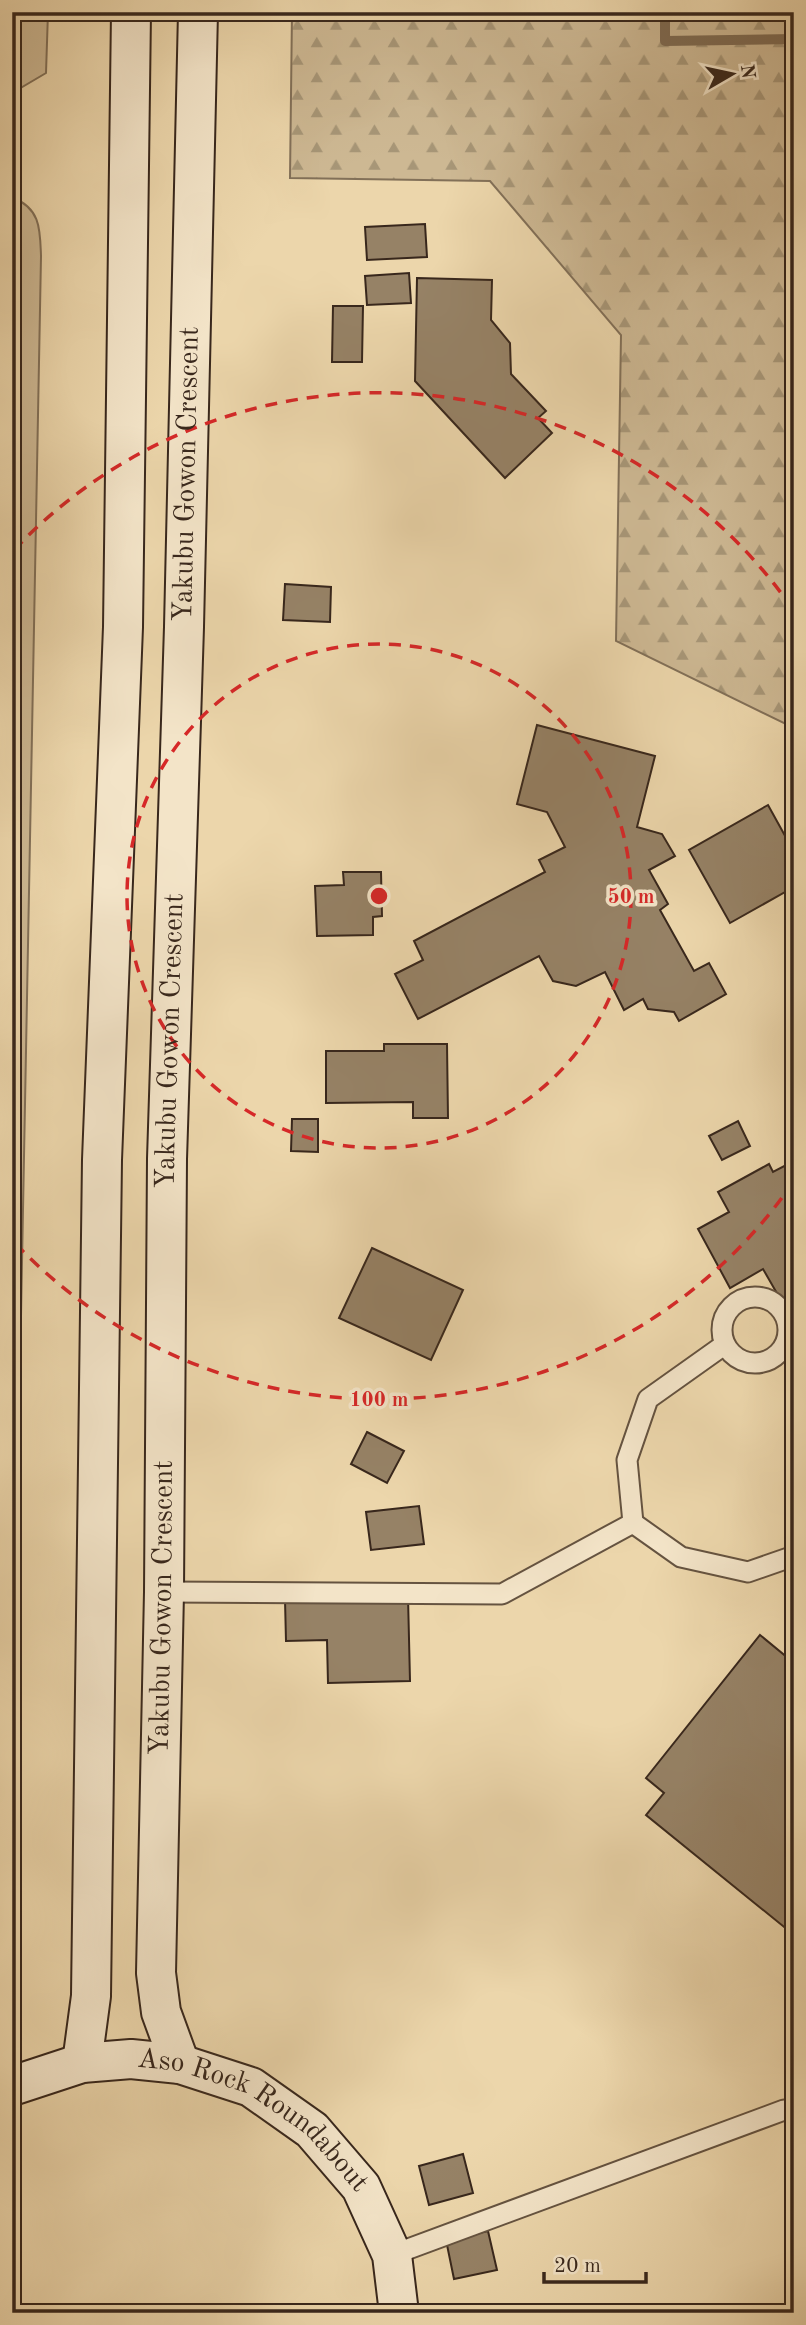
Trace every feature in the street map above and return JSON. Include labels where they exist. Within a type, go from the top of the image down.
[{"type":"street","points":[[82,2063],[91,1996],[102,1174],[123,627],[131,12]]},
{"type":"street","name":"Yakubu Gowon Crescent","points":[[180,2064],[161,2012],[156,1973],[164,1592],[167,1158],[184,627],[198,12]]},
{"type":"street","name":"Aso Rock Roundabout","points":[[12,2086],[82,2063],[131,2059],[180,2064],[251,2087],[312,2130],[361,2187],[392,2255],[399,2313]]},
{"type":"lane","points":[[724,1345],[648,1399],[627,1460],[633,1523],[681,1557],[748,1572],[794,1556]]},
{"type":"lane","points":[[164,1592],[502,1594],[633,1523]]},
{"type":"lane","points":[[392,2255],[784,2110]]},
{"type":"green space","points":[[12,12],[48,12],[46,73],[12,93]]},
{"type":"green space","points":[[292,12],[794,12],[794,728],[616,641],[621,335],[490,181],[290,178]]},
{"type":"green space","points":[[12,197],[29,207],[34,214],[39,229],[41,256],[12,1793]]},
{"type":"building","points":[[425,224],[427,257],[367,260],[365,227]]},
{"type":"building","points":[[409,273],[411,303],[367,305],[365,276]]},
{"type":"building","points":[[417,278],[492,280],[491,320],[510,343],[511,374],[546,411],[538,418],[552,433],[505,478],[415,381]]},
{"type":"building","points":[[333,306],[363,306],[362,362],[332,362]]},
{"type":"building","points":[[285,584],[331,587],[330,622],[283,620]]},
{"type":"building","points":[[537,725],[655,756],[637,827],[662,834],[675,856],[649,870],[668,904],[660,910],[694,971],[709,963],[726,994],[679,1021],[674,1012],[648,1009],[643,999],[624,1010],[605,972],[576,986],[553,981],[539,956],[418,1019],[395,974],[423,960],[414,941],[545,872],[539,860],[565,847],[547,812],[517,804]]},
{"type":"building","points":[[768,805],[794,852],[794,887],[730,923],[689,850]]},
{"type":"building","points":[[343,872],[381,872],[382,916],[373,917],[373,935],[317,936],[315,886],[344,885]]},
{"type":"building","points":[[384,1044],[447,1044],[448,1118],[413,1118],[413,1102],[326,1103],[326,1051],[384,1051]]},
{"type":"building","points":[[292,1119],[318,1119],[318,1152],[291,1151]]},
{"type":"building","points":[[738,1121],[750,1146],[722,1160],[709,1136]]},
{"type":"building","points":[[794,1161],[794,1323],[763,1269],[730,1288],[698,1229],[729,1212],[718,1192],[769,1164],[773,1172]]},
{"type":"building","points":[[372,1248],[463,1290],[431,1360],[339,1318]]},
{"type":"building","points":[[367,1432],[404,1451],[387,1483],[351,1464]]},
{"type":"building","points":[[419,1506],[424,1544],[371,1550],[366,1512]]},
{"type":"building","points":[[408,1596],[410,1681],[328,1683],[327,1640],[286,1641],[285,1600]]},
{"type":"building","points":[[760,1635],[794,1663],[794,1935],[646,1815],[664,1793],[646,1778]]},
{"type":"building","points":[[463,2154],[473,2193],[429,2205],[419,2166]]},
{"type":"building","points":[[488,2231],[497,2270],[454,2279],[446,2240]]},
{"type":"waterway","points":[[665,12],[665,41],[794,39]]}]
